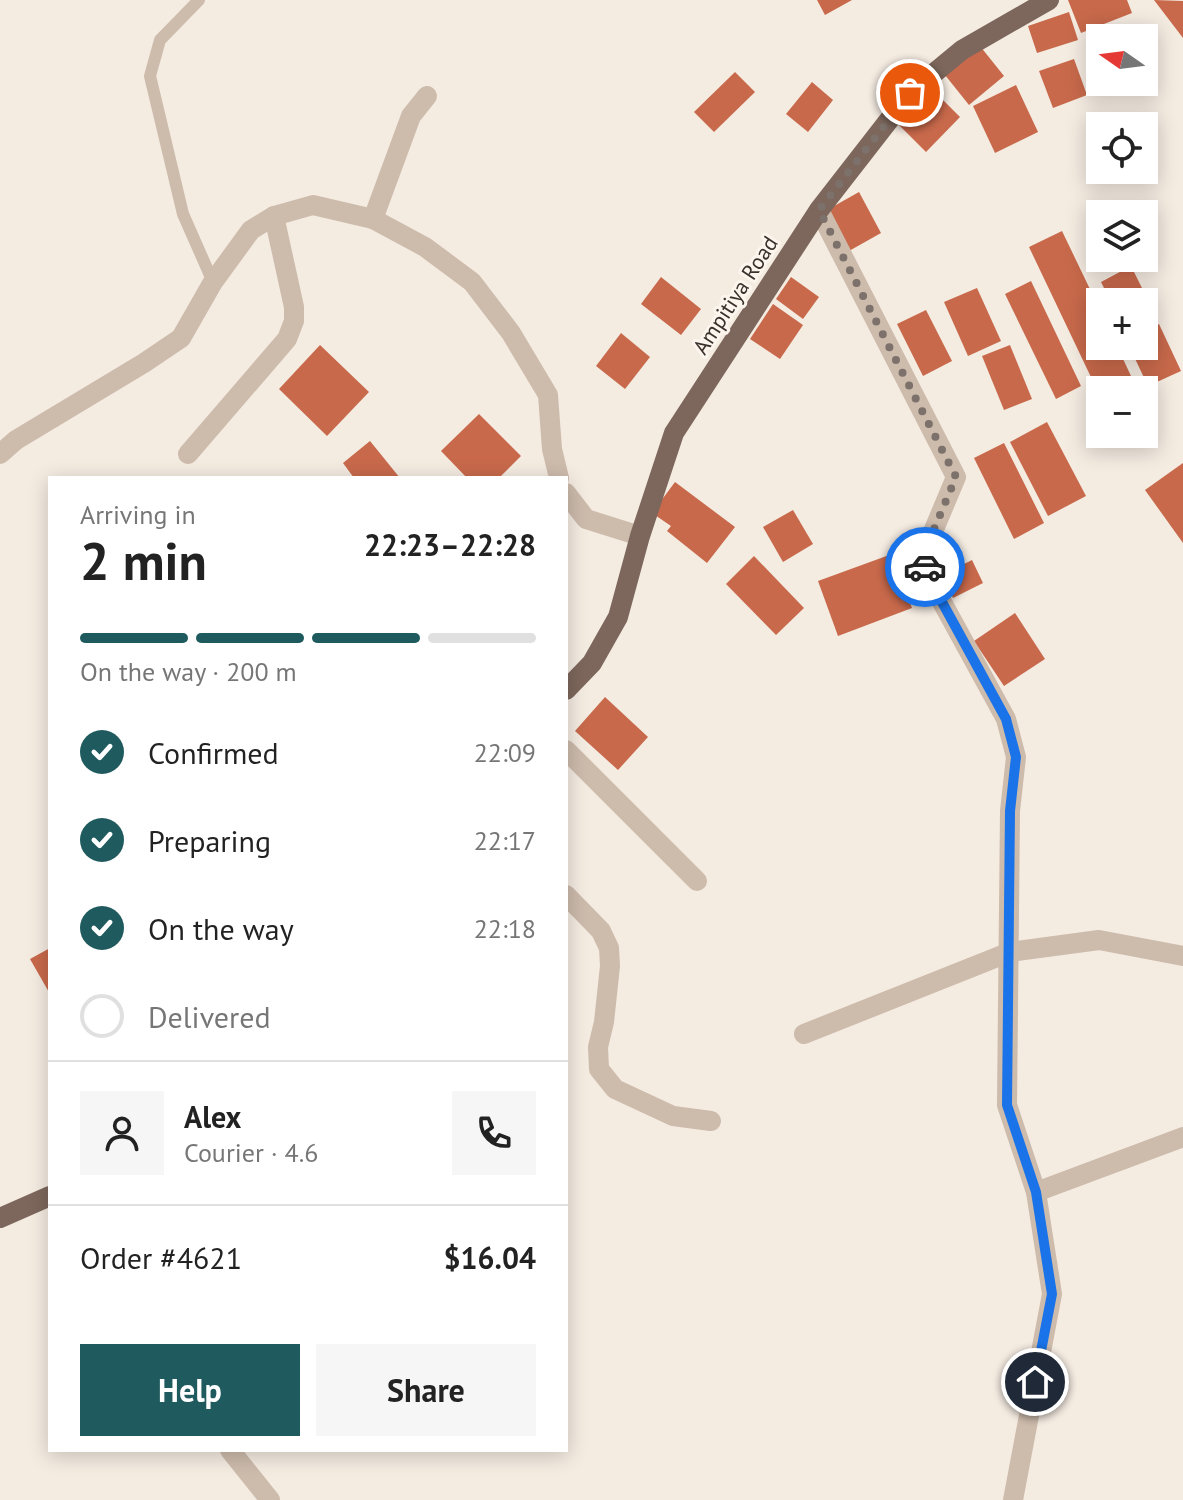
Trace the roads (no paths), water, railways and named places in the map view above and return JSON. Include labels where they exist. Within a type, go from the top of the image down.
[{"type":"main road","name":"Ampitiya Road","points":[[568,688],[592,663],[618,617],[640,536],[674,433],[819,210],[910,93],[962,50],[1049,0]]},
{"type":"main road","points":[[0,1218],[48,1197]]},
{"type":"street","points":[[373,219],[411,116],[427,96]]},
{"type":"street","points":[[0,454],[16,440],[181,338],[213,282],[251,230],[274,216],[313,205],[373,219],[425,247],[472,282],[511,333],[548,395],[552,449],[559,476]]},
{"type":"street","points":[[819,210],[956,477],[927,546],[925,571],[1006,719],[1016,757],[1010,811],[1007,1105],[1036,1192],[1052,1294],[1013,1500]]},
{"type":"street","points":[[188,454],[287,339],[294,321],[294,307],[274,216]]},
{"type":"street","points":[[568,496],[586,519],[640,536]]},
{"type":"street","points":[[568,752],[697,881]]},
{"type":"street","points":[[568,897],[601,931],[609,948],[604,1022],[598,1047],[599,1069],[615,1089],[673,1116],[711,1121]]},
{"type":"street","points":[[804,1034],[1010,952],[1099,940],[1183,956]]},
{"type":"street","points":[[1036,1192],[1183,1137]]},
{"type":"street","points":[[232,1452],[270,1500]]},
{"type":"lane","points":[[199,0],[160,40],[150,76],[183,214],[213,282]]}]
